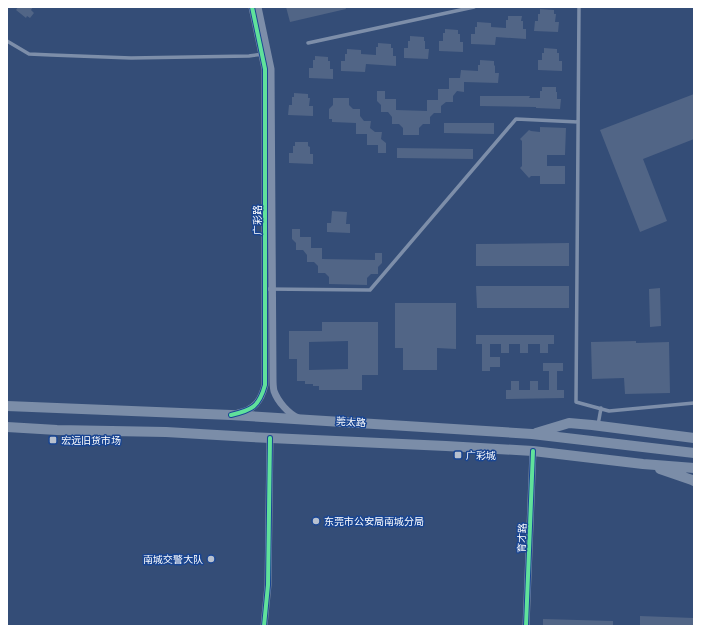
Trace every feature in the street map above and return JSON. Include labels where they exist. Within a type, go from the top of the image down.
[{"type":"main road","name":"莞太路","points":[[7,406],[231,415],[532,434],[694,453]]},
{"type":"main road","points":[[532,434],[569,423],[694,438]]},
{"type":"main road","name":"莞太路","points":[[7,427],[57,430],[166,432],[533,451],[643,464],[694,468]]},
{"type":"main road","points":[[643,464],[694,481]]},
{"type":"street","name":"广彩路","points":[[252,7],[265,54],[271,69],[274,391],[287,410],[293,415],[302,419]]},
{"type":"street","name":"广彩路","points":[[231,415],[244,412],[252,408],[258,402],[265,386],[265,54],[258,7]]},
{"type":"street","points":[[264,626],[268,585],[270,438]]},
{"type":"street","name":"育才路","points":[[526,626],[533,451]]},
{"type":"lane","points":[[308,42],[474,7]]},
{"type":"lane","points":[[579,7],[576,402],[609,410],[694,403]]},
{"type":"lane","points":[[7,41],[29,54],[51,56],[132,58],[249,56],[265,54]]},
{"type":"lane","points":[[264,288],[370,290],[516,120],[578,122]]},
{"type":"lane","points":[[598,426],[601,408]]},
{"type":"building","points":[[18,7],[33,7],[31,10],[34,13],[30,18],[27,16],[26,18],[16,10]]},
{"type":"building","points":[[286,7],[345,7],[346,9],[290,22]]},
{"type":"building","points":[[540,9],[554,10],[554,14],[556,14],[555,22],[559,22],[558,32],[534,31],[535,21],[538,21]]},
{"type":"building","points":[[508,16],[522,16],[521,21],[523,21],[523,29],[526,29],[526,39],[496,37],[495,45],[471,44],[471,34],[475,34],[477,22],[491,23],[491,27],[506,28],[506,20],[508,20]]},
{"type":"building","points":[[445,29],[458,30],[458,34],[460,34],[460,42],[463,42],[463,52],[439,51],[439,41],[443,41],[443,33],[445,33]]},
{"type":"building","points":[[410,36],[424,37],[425,49],[429,49],[428,59],[404,58],[404,48],[408,48]]},
{"type":"building","points":[[378,43],[391,44],[391,48],[393,48],[393,56],[396,56],[396,66],[366,64],[365,72],[341,71],[341,61],[345,61],[347,49],[361,50],[361,54],[376,55],[376,47],[378,47]]},
{"type":"building","points":[[544,48],[557,49],[557,53],[559,53],[559,61],[562,61],[562,71],[538,70],[538,60],[542,60]]},
{"type":"building","points":[[315,56],[328,57],[328,61],[330,61],[330,69],[333,69],[333,79],[309,78],[309,68],[313,68],[313,60],[315,60]]},
{"type":"building","points":[[480,60],[494,61],[495,73],[499,73],[498,83],[464,82],[464,92],[457,91],[453,96],[453,102],[446,102],[441,106],[441,113],[434,113],[430,117],[430,124],[423,124],[419,128],[419,135],[403,135],[403,128],[399,124],[392,124],[392,117],[388,112],[381,112],[381,105],[377,101],[377,91],[385,91],[385,99],[396,99],[396,110],[427,111],[427,100],[438,100],[438,89],[449,89],[449,78],[460,78],[461,70],[478,71]]},
{"type":"building","points":[[542,87],[556,87],[557,99],[561,99],[560,109],[480,106],[480,96],[530,96],[529,98],[540,98],[540,91],[542,91]]},
{"type":"building","points":[[294,93],[308,94],[308,98],[310,98],[309,106],[313,106],[313,116],[288,115],[289,105],[292,105],[292,97],[294,97]]},
{"type":"building","points":[[694,94],[694,139],[643,159],[667,221],[640,232],[600,130]]},
{"type":"building","points":[[333,98],[349,98],[349,105],[353,109],[360,109],[360,116],[364,121],[371,121],[370,128],[375,132],[382,132],[381,139],[386,143],[386,153],[378,153],[378,145],[367,145],[367,134],[356,134],[356,123],[332,122],[332,119],[329,119],[329,109],[333,105]]},
{"type":"building","points":[[444,123],[494,123],[494,134],[444,133]]},
{"type":"building","points":[[540,127],[566,128],[565,155],[547,155],[547,166],[565,166],[565,184],[540,184],[540,176],[531,176],[529,178],[520,168],[522,166],[522,141],[520,139],[529,130],[540,132]]},
{"type":"building","points":[[295,142],[308,142],[310,154],[313,154],[313,164],[289,163],[289,153],[293,153],[293,146],[295,146]]},
{"type":"building","points":[[397,148],[473,149],[473,159],[397,158]]},
{"type":"building","points":[[332,211],[347,212],[346,224],[350,224],[350,233],[327,232],[327,223],[331,223]]},
{"type":"building","points":[[292,229],[300,229],[300,237],[311,237],[311,248],[322,248],[322,259],[375,260],[375,253],[382,253],[382,263],[378,267],[378,274],[371,274],[367,278],[367,285],[329,284],[329,277],[325,273],[318,273],[318,266],[314,262],[307,262],[307,255],[303,250],[296,250],[296,243],[292,239]]},
{"type":"building","points":[[569,243],[569,266],[476,266],[476,244]]},
{"type":"building","points":[[476,286],[569,286],[569,308],[477,308]]},
{"type":"building","points":[[660,288],[661,326],[650,327],[649,289]]},
{"type":"building","points":[[395,303],[456,303],[456,349],[437,348],[437,370],[403,370],[403,348],[395,348]]},
{"type":"building","points":[[322,322],[378,322],[378,375],[362,375],[362,390],[319,390],[319,386],[305,384],[305,381],[297,381],[297,359],[289,359],[289,331],[322,331]],"holes":[[[348,341],[348,369],[309,370],[309,342]]]},
{"type":"building","points":[[476,335],[554,335],[554,344],[548,344],[548,353],[540,353],[540,344],[528,344],[528,353],[520,353],[520,344],[509,344],[509,353],[501,353],[501,344],[490,344],[490,357],[500,357],[500,367],[490,367],[490,371],[482,371],[482,344],[476,344]]},
{"type":"building","points":[[636,341],[636,343],[669,342],[670,393],[625,394],[624,378],[592,379],[591,342]]},
{"type":"building","points":[[543,363],[563,363],[563,371],[557,371],[557,390],[564,390],[564,398],[506,399],[506,390],[511,390],[511,381],[519,381],[519,390],[530,390],[530,381],[538,381],[538,390],[549,390],[549,371],[543,371]]},
{"type":"building","points":[[640,616],[694,618],[694,626],[640,626]]},
{"type":"building","points":[[543,619],[613,621],[613,626],[543,626]]},
{"type":"cycle path","points":[[231,415],[254,406],[260,398],[265,385],[265,69],[252,7]]},
{"type":"cycle path","points":[[264,626],[268,585],[270,438]]},
{"type":"cycle path","points":[[526,626],[533,451]]},
{"type":"place","name":"宏远旧货市场","points":[[53,440]]},
{"type":"place","name":"广彩城","points":[[458,455]]},
{"type":"place","name":"东莞市公安局南城分局","points":[[316,521]]},
{"type":"place","name":"南城交警大队","points":[[211,559]]}]
